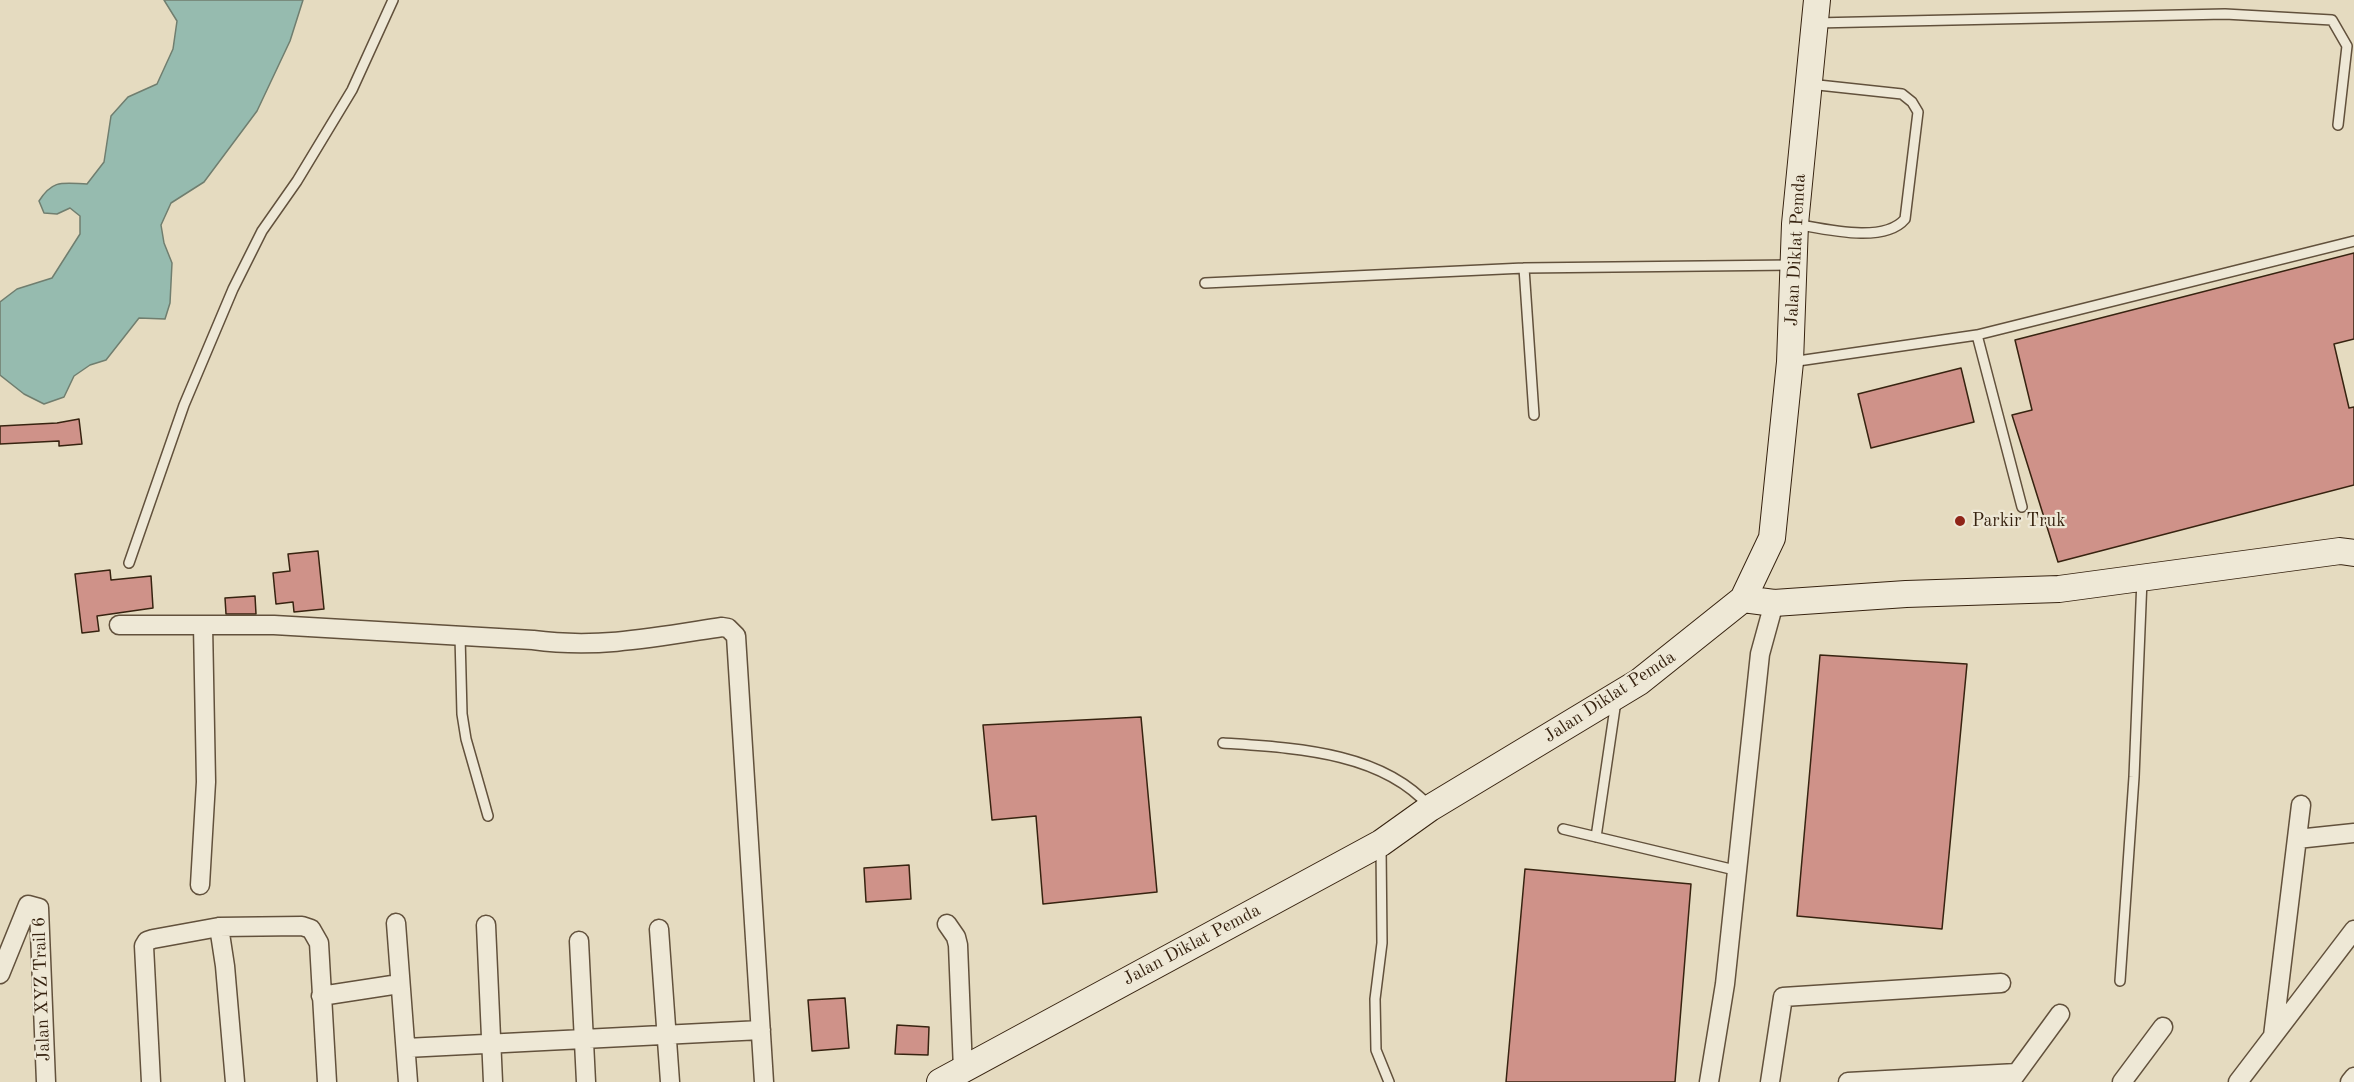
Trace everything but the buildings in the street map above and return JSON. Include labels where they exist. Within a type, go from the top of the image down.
[{"type":"street","name":"Jalan Diklat Pemda","points":[[940,1082],[1381,843],[1431,808],[1617,695],[1684,647],[1743,599],[1772,538],[1790,362],[1795,224],[1815,12]]},
{"type":"street","points":[[1743,599],[1774,603],[1906,594],[2059,589],[2329,553],[2354,553]]},
{"type":"street","points":[[1709,1082],[1725,984],[1739,871],[1760,654],[1774,603]]},
{"type":"street","points":[[119,625],[274,625],[571,645],[606,644],[722,627],[733,631],[736,636],[755,1031],[764,1082]]},
{"type":"street","points":[[200,885],[206,782],[203,625]]},
{"type":"street","points":[[2273,1036],[2301,805]]},
{"type":"street","points":[[2297,839],[2354,833]]},
{"type":"street","name":"Jalan XYZ Trail 6","points":[[0,974],[28,905],[39,908],[46,1082]]},
{"type":"street","points":[[396,923],[408,1082]]},
{"type":"street","points":[[946,924],[956,937],[958,945],[963,1070]]},
{"type":"street","points":[[486,925],[493,1082]]},
{"type":"street","points":[[150,1082],[144,946],[147,941],[219,927],[302,926],[310,929],[319,943],[327,1082]]},
{"type":"street","points":[[219,927],[225,966],[235,1082]]},
{"type":"street","points":[[659,929],[670,1082]]},
{"type":"street","points":[[2238,1082],[2354,930]]},
{"type":"street","points":[[579,941],[586,1082]]},
{"type":"street","points":[[1770,1082],[1783,997],[2001,983]]},
{"type":"street","points":[[321,996],[399,984]]},
{"type":"street","points":[[1848,1082],[2014,1077],[2060,1014]]},
{"type":"street","points":[[2122,1082],[2163,1027]]},
{"type":"street","points":[[406,1048],[584,1037],[755,1031]]},
{"type":"street","points":[[2350,1082],[2354,1077]]},
{"type":"lane","points":[[129,563],[184,405],[233,289],[262,231],[297,182],[352,90],[393,0]]},
{"type":"lane","points":[[1815,12],[2225,14],[2332,20],[2347,46],[2338,125]]},
{"type":"lane","points":[[1795,224],[1838,231],[1888,232],[1898,228],[1905,219],[1918,112],[1912,102],[1902,94],[1807,84]]},
{"type":"lane","points":[[1790,362],[1977,335],[2354,240]]},
{"type":"lane","points":[[1205,283],[1524,268],[1794,265]]},
{"type":"lane","points":[[1524,268],[1534,415]]},
{"type":"lane","points":[[1977,335],[2022,507]]},
{"type":"lane","points":[[2120,981],[2134,777],[2142,577]]},
{"type":"lane","points":[[460,636],[462,714],[466,740],[488,816]]},
{"type":"lane","points":[[1596,837],[1617,695]]},
{"type":"lane","points":[[1223,742],[1292,748],[1345,759],[1377,770],[1415,790],[1431,808]]},
{"type":"lane","points":[[1563,829],[1739,871]]},
{"type":"lane","points":[[1381,843],[1382,943],[1375,999],[1376,1050],[1389,1082]]},
{"type":"water","points":[[164,0],[303,0],[290,41],[257,111],[204,182],[171,203],[161,225],[164,243],[172,263],[170,303],[165,319],[139,318],[106,360],[90,365],[74,376],[64,397],[44,404],[24,394],[0,375],[0,302],[17,289],[52,278],[80,234],[80,216],[70,208],[57,214],[44,213],[39,201],[49,189],[59,184],[87,184],[104,162],[111,116],[128,97],[157,84],[173,49],[177,21]]},
{"type":"place","name":"Parkir Truk","points":[[1960,521]]}]
